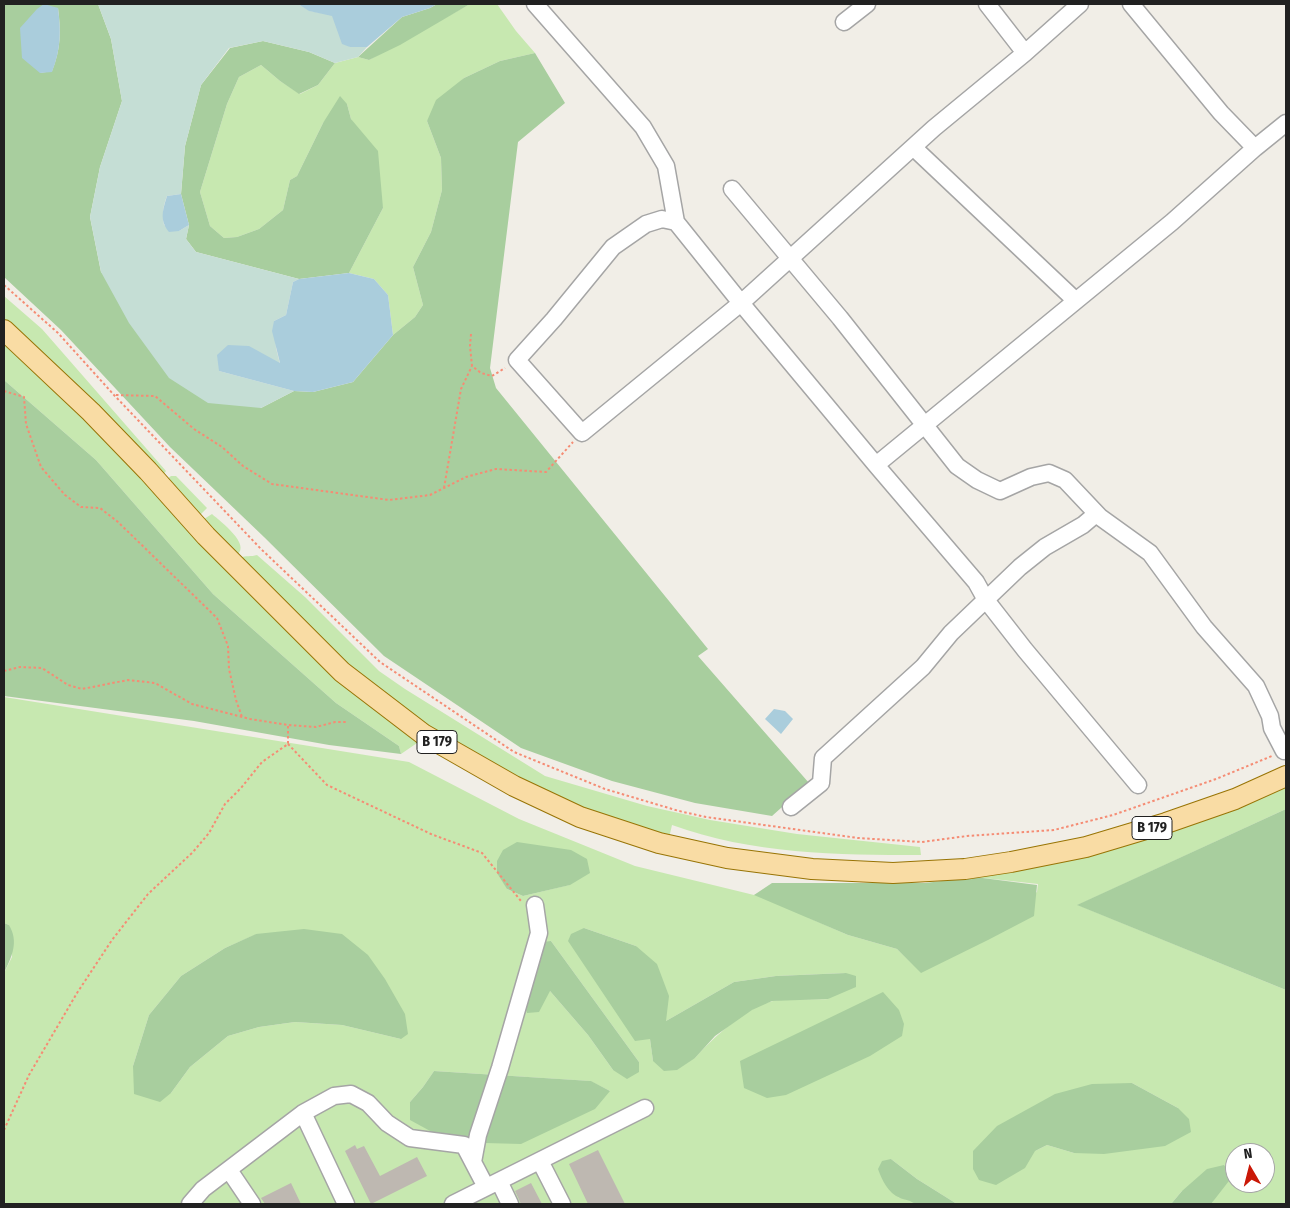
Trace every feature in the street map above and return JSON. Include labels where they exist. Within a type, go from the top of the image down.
[{"type":"main road","name":"B 179","points":[[4,330],[91,412],[148,471],[206,536],[342,672],[423,734],[514,786],[580,817],[659,843],[727,858],[812,869],[893,873],[965,868],[1012,862],[1086,848],[1217,805],[1286,776]]},
{"type":"lane","points":[[535,4],[643,127],[666,166],[676,222],[741,303],[976,582],[986,600],[1138,785]]},
{"type":"lane","points":[[844,22],[867,4]]},
{"type":"lane","points":[[987,4],[1025,53]]},
{"type":"lane","points":[[676,222],[662,219],[646,224],[613,247],[554,319],[517,360],[582,433],[741,303],[913,147],[1080,4]]},
{"type":"lane","points":[[1131,4],[1221,113],[1255,148]]},
{"type":"lane","points":[[876,465],[1172,222],[1286,123]]},
{"type":"lane","points":[[913,147],[1075,300]]},
{"type":"lane","points":[[732,189],[926,425],[957,466],[977,480],[1000,491],[1031,477],[1049,473],[1065,480],[1096,514],[1150,553],[1204,627],[1256,686],[1270,716],[1272,728],[1284,751]]},
{"type":"lane","points":[[791,807],[821,783],[823,758],[923,668],[951,632],[1020,567],[1045,547],[1083,525],[1096,514]]},
{"type":"lane","points":[[473,1162],[478,1135],[539,934],[536,907]]},
{"type":"lane","points":[[190,1204],[203,1189],[302,1113],[334,1096],[351,1094],[368,1103],[387,1123],[410,1138],[464,1145],[473,1162],[510,1204]]},
{"type":"lane","points":[[454,1204],[645,1108]]},
{"type":"lane","points":[[302,1113],[346,1204]]},
{"type":"lane","points":[[540,1161],[562,1204]]},
{"type":"lane","points":[[229,1170],[252,1204]]},
{"type":"path","points":[[4,285],[58,333],[114,395],[261,549],[380,662],[514,752],[605,789],[706,817],[858,838],[922,842],[976,835],[1054,830],[1113,816],[1216,779],[1284,751]]},
{"type":"path","points":[[444,488],[461,389],[472,366],[471,334]]},
{"type":"path","points":[[472,366],[481,373],[492,376],[517,360]]},
{"type":"path","points":[[4,391],[24,397],[26,424],[41,467],[65,495],[81,507],[100,508],[118,522],[217,618],[228,646],[229,668],[242,717]]},
{"type":"path","points":[[114,395],[155,396],[194,429],[222,447],[243,466],[272,484],[389,500],[430,495],[466,477],[496,469],[546,472],[582,433]]},
{"type":"path","points":[[4,671],[20,667],[42,668],[68,685],[82,688],[128,680],[155,683],[192,704],[242,717],[288,725],[316,727],[335,722],[346,722]]},
{"type":"path","points":[[288,725],[288,744],[327,785],[431,834],[482,853],[522,902],[536,907]]},
{"type":"path","points":[[4,1130],[34,1067],[76,993],[112,940],[148,894],[193,852],[209,833],[225,804],[262,762],[288,744]]},
{"type":"green space","points":[[4,4],[98,4],[111,39],[122,101],[100,167],[90,217],[101,272],[261,408],[294,391],[313,392],[353,382],[393,335],[415,317],[423,305],[413,267],[431,232],[442,190],[441,158],[427,121],[436,100],[464,78],[500,61],[535,53],[565,103],[518,142],[490,368],[496,388],[708,649],[698,656],[809,783],[772,816],[695,803],[612,781],[521,748],[384,656],[170,447],[61,330],[4,277]],"holes":[[[58,8],[60,32],[55,63],[52,71],[40,73]]]},
{"type":"green space","points":[[437,4],[470,4],[400,45],[369,60],[358,57],[402,17]]},
{"type":"green space","points":[[470,4],[497,4],[516,31],[535,53],[500,61],[464,78],[427,121],[441,158],[442,190],[431,232],[413,267],[423,305],[415,317],[393,335],[388,295],[374,279],[349,273],[383,208],[347,104],[323,123],[297,176],[290,180],[283,210],[259,229],[237,237],[224,238],[210,226],[200,192],[227,104],[239,77],[261,65],[280,81],[300,94],[318,85],[335,63],[358,57],[369,60]]},
{"type":"green space","points":[[263,41],[309,52],[335,63],[318,85],[299,94],[261,65],[239,77],[227,104],[200,192],[210,226],[224,238],[237,237],[259,229],[283,210],[290,180],[297,176],[323,123],[340,96],[347,104],[351,119],[378,151],[383,208],[349,273],[299,279],[196,252],[186,239],[189,225],[181,194],[185,146],[201,85],[230,48]]},
{"type":"green space","points":[[4,296],[42,329],[166,471],[163,475],[167,479],[171,476],[176,476],[207,508],[200,515],[204,519],[212,514],[233,533],[240,545],[237,555],[240,558],[257,555],[305,597],[379,671],[545,776],[647,806],[710,820],[797,834],[920,847],[921,855],[795,851],[733,842],[702,835],[672,825],[669,838],[632,827],[543,793],[433,731],[338,658],[4,321]]},
{"type":"green space","points":[[4,342],[420,741],[401,754],[399,746],[336,703],[213,594],[96,460],[4,380]]},
{"type":"green space","points":[[4,380],[96,460],[213,594],[336,703],[399,746],[401,754],[329,745],[194,721],[4,696]]},
{"type":"green space","points":[[4,697],[409,762],[519,819],[635,866],[754,895],[779,886],[809,918],[848,935],[897,949],[921,972],[1037,892],[1038,884],[975,877],[1054,864],[1122,846],[1286,785],[1286,809],[1078,905],[1286,990],[1286,1204],[1211,1204],[1214,1199],[1182,1191],[1171,1204],[957,1204],[917,1179],[891,1159],[898,1197],[912,1201],[915,1204],[4,1204],[4,973],[12,957],[9,925],[4,923]],"holes":[[[569,885],[523,896],[507,889]],[[584,928],[636,946],[666,1021],[734,982],[776,976],[846,973],[828,999],[773,1001],[752,1009],[731,1024],[695,1058],[653,1061],[650,1039]],[[257,934],[401,1039],[342,1025],[295,1022],[259,1027],[228,1036],[190,1067],[171,1093],[133,1066],[149,1015],[181,976],[225,948]],[[551,941],[639,1062],[638,1072],[613,1070],[588,1035],[550,991]],[[434,1071],[590,1081],[610,1091],[410,1102]],[[1132,1083],[1178,1108],[1074,1153],[1047,1145],[1035,1151]]]},
{"type":"green space","points":[[1286,809],[1286,990],[1077,905]]},
{"type":"green space","points":[[517,842],[571,850],[587,859],[590,873],[570,885],[523,896],[507,889],[497,873],[497,861],[503,850]]},
{"type":"green space","points":[[975,877],[1037,885],[1034,916],[921,973],[897,949],[848,935],[754,895],[772,883],[925,883]]},
{"type":"green space","points":[[4,923],[9,925],[12,931],[14,943],[12,955],[4,973]]},
{"type":"green space","points":[[584,928],[636,946],[657,964],[669,996],[666,1021],[734,982],[776,976],[846,973],[856,976],[856,987],[828,999],[772,1001],[752,1010],[715,1036],[695,1058],[677,1070],[664,1071],[653,1061],[650,1039],[635,1041],[568,941],[571,934]]},
{"type":"green space","points":[[304,929],[342,934],[368,955],[385,979],[405,1014],[408,1034],[401,1039],[342,1025],[295,1022],[259,1027],[228,1036],[190,1067],[171,1093],[160,1102],[134,1094],[133,1066],[149,1015],[181,976],[225,948],[256,934]]},
{"type":"green space","points":[[551,941],[639,1062],[639,1072],[627,1079],[613,1070],[588,1035],[550,991],[539,1012],[527,1013],[524,1002],[536,943]]},
{"type":"green space","points":[[883,992],[899,1010],[904,1024],[902,1036],[870,1056],[786,1095],[767,1098],[744,1088],[740,1061]]},
{"type":"green space","points":[[434,1071],[591,1081],[610,1091],[595,1109],[521,1144],[485,1143],[443,1138],[410,1120],[410,1102]]},
{"type":"green space","points":[[1132,1083],[1178,1108],[1189,1119],[1191,1132],[1165,1146],[1104,1154],[1074,1153],[1047,1145],[1035,1151],[1025,1168],[996,1185],[979,1180],[973,1169],[973,1151],[997,1126],[1055,1094],[1092,1084]]},
{"type":"green space","points":[[891,1159],[917,1179],[957,1204],[915,1204],[896,1196],[886,1186],[878,1169],[882,1161]]},
{"type":"green space","points":[[1224,1165],[1225,1166],[1225,1186],[1211,1204],[1171,1204],[1182,1191],[1207,1169]]},
{"type":"shaded area","points":[[44,4],[58,8],[60,24],[57,56],[52,72],[40,73],[22,58],[20,28]]},
{"type":"shaded area","points":[[98,4],[298,4],[310,11],[332,15],[350,47],[367,47],[358,57],[335,63],[309,52],[263,41],[229,48],[201,85],[185,146],[181,194],[167,196],[163,214],[164,225],[179,231],[189,225],[186,239],[196,252],[299,279],[293,282],[286,315],[274,321],[276,348],[280,364],[219,371],[294,391],[261,408],[208,403],[169,378],[129,323],[101,272],[90,217],[100,167],[122,101],[111,39]]},
{"type":"shaded area","points":[[298,4],[437,4],[402,17],[367,47],[350,47],[342,44],[332,16],[309,11]]},
{"type":"shaded area","points":[[181,194],[189,225],[179,231],[169,232],[163,219],[163,210],[167,196]]},
{"type":"shaded area","points":[[349,273],[374,279],[388,295],[393,335],[353,382],[313,392],[294,391],[219,371],[217,355],[228,345],[249,346],[280,363],[272,331],[274,321],[286,315],[293,282],[299,279]]},
{"type":"shaded area","points":[[774,709],[785,711],[793,719],[781,734],[765,719]]},
{"type":"building","points":[[355,1145],[357,1149],[364,1146],[380,1176],[417,1157],[427,1176],[371,1204],[345,1151]]},
{"type":"building","points":[[598,1150],[625,1204],[588,1204],[569,1164]]},
{"type":"building","points":[[291,1183],[301,1204],[265,1204],[261,1198]]},
{"type":"building","points":[[531,1183],[542,1204],[521,1204],[515,1191]]}]
